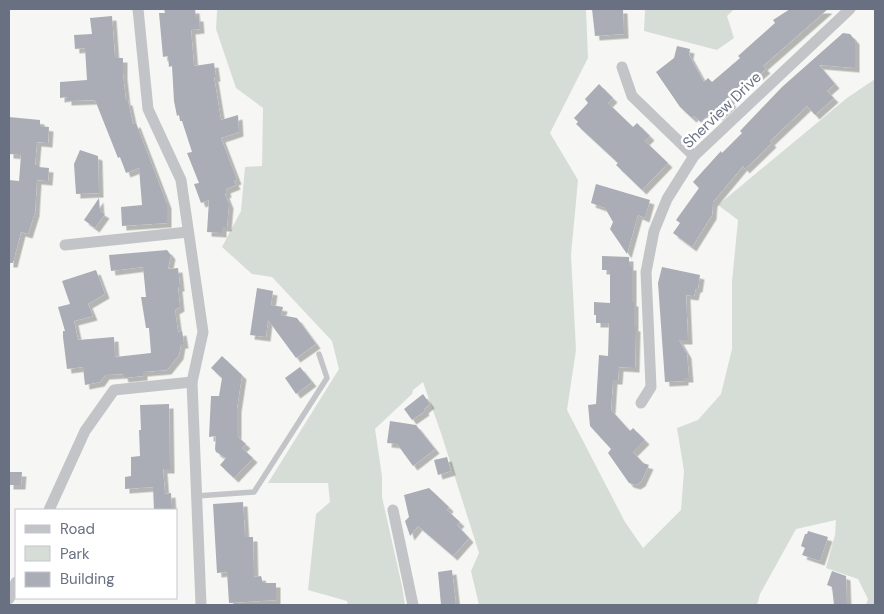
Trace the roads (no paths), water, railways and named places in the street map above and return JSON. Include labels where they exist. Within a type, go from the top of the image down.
[{"type":"street","points":[[138,9],[148,109],[181,180],[203,332],[192,382],[201,605]]},
{"type":"street","name":"Sherview Drive","points":[[641,403],[651,387],[646,272],[654,231],[667,199],[694,156],[850,9]]},
{"type":"street","points":[[622,67],[632,96],[694,156]]},
{"type":"street","points":[[65,245],[188,232]]},
{"type":"street","points":[[49,509],[85,430],[114,390],[192,382]]},
{"type":"street","points":[[393,510],[413,605]]},
{"type":"street","points":[[9,597],[15,584]]},
{"type":"lane","points":[[196,496],[254,492],[328,378],[319,354]]}]
